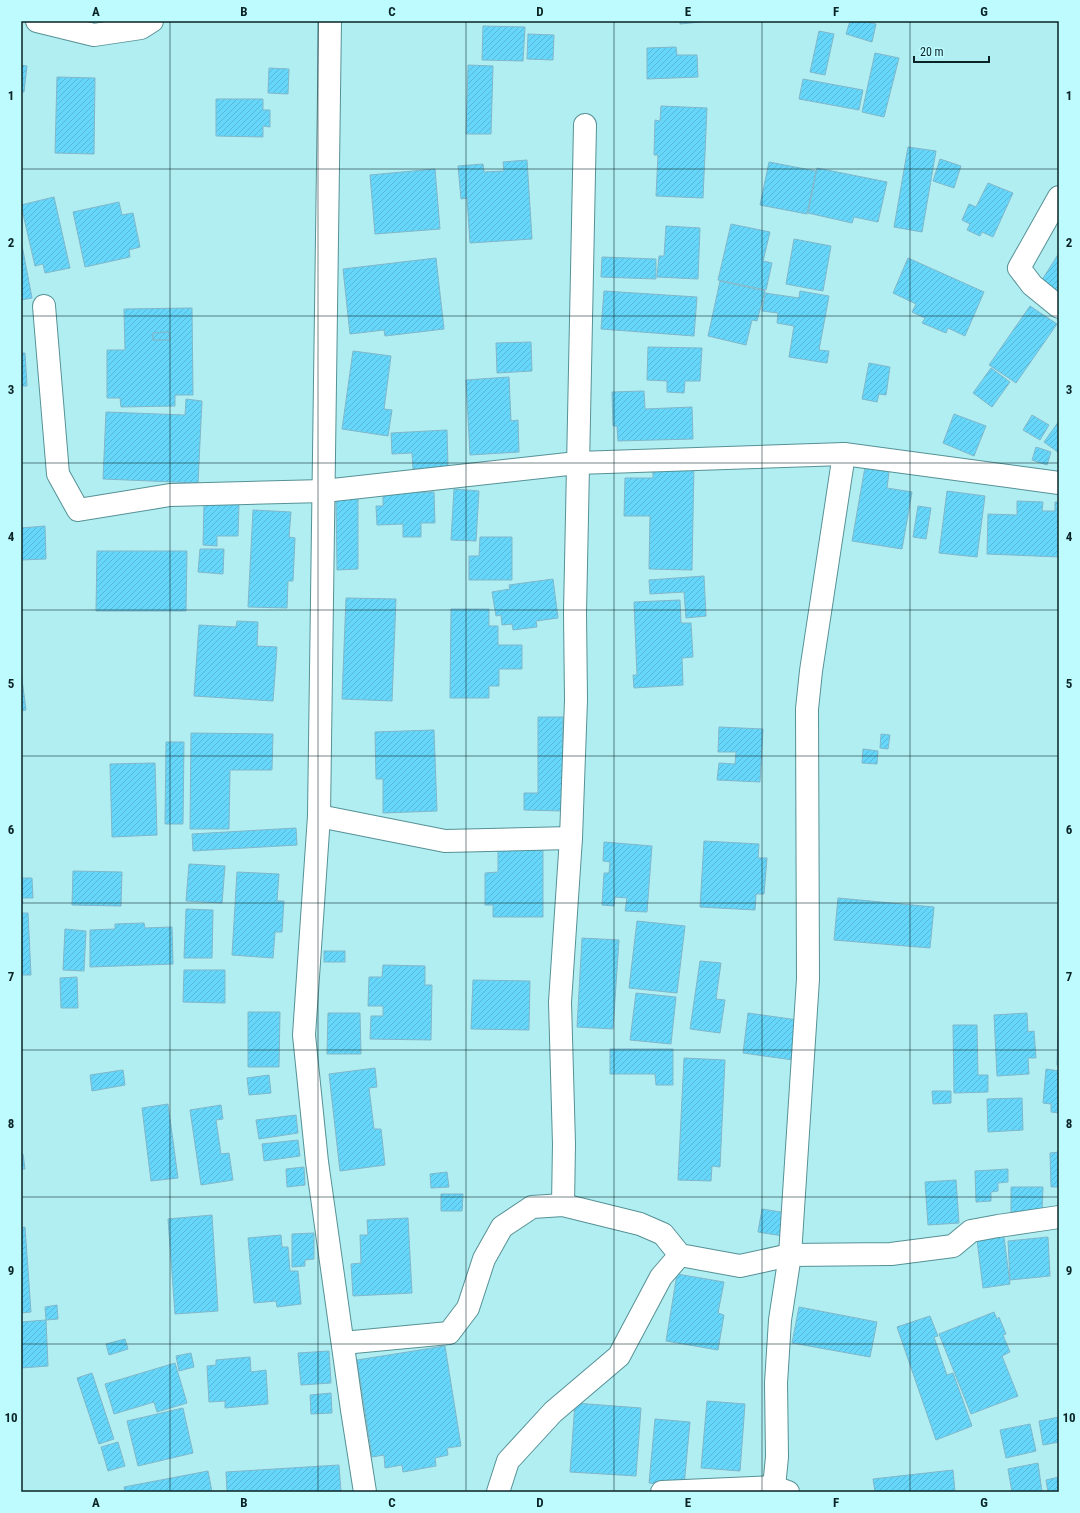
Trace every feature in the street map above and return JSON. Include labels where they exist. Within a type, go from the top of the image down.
[{"type":"street","points":[[37,21],[94,35],[141,28],[152,21]]},
{"type":"street","points":[[330,21],[319,816],[304,1035],[317,1162],[365,1492]]},
{"type":"street","points":[[563,1205],[564,1144],[560,1002],[571,838],[576,700],[575,613],[577,462],[585,126]]},
{"type":"street","points":[[1059,197],[1019,268],[1032,285],[1059,307]]},
{"type":"street","points":[[44,306],[58,474],[78,510],[170,495],[324,491],[577,462],[844,454],[1059,483]]},
{"type":"street","points":[[662,1492],[781,1490],[777,1457],[776,1383],[780,1320],[790,1255],[808,979],[807,709],[811,671],[844,454]]},
{"type":"street","points":[[319,816],[445,841],[571,838]]},
{"type":"street","points":[[343,1343],[448,1333],[468,1308],[484,1259],[502,1227],[532,1208],[563,1205],[640,1224],[663,1234],[680,1256],[740,1266],[790,1255],[891,1254],[953,1246],[971,1231],[1059,1217]]},
{"type":"street","points":[[498,1492],[508,1461],[553,1412],[619,1356],[661,1277],[680,1256]]},
{"type":"building","points":[[680,21],[701,21],[701,22],[680,24]]},
{"type":"building","points":[[850,21],[863,21],[876,24],[872,42],[846,34]]},
{"type":"building","points":[[483,26],[525,27],[523,61],[482,60]]},
{"type":"building","points":[[819,31],[834,34],[825,75],[810,72]]},
{"type":"building","points":[[528,34],[554,35],[553,60],[527,59]]},
{"type":"building","points":[[676,47],[677,55],[697,55],[698,77],[647,79],[647,48]]},
{"type":"building","points":[[875,53],[899,58],[884,117],[862,112]]},
{"type":"building","points":[[21,65],[27,66],[24,92],[21,92]]},
{"type":"building","points":[[468,65],[493,66],[491,134],[466,134]]},
{"type":"building","points":[[269,68],[289,69],[288,94],[268,93]]},
{"type":"building","points":[[57,77],[95,78],[94,154],[55,153]]},
{"type":"building","points":[[803,79],[863,90],[859,110],[799,99]]},
{"type":"building","points":[[216,99],[263,99],[263,110],[270,110],[270,127],[263,126],[263,137],[216,136]]},
{"type":"building","points":[[661,106],[707,108],[703,198],[656,196],[658,155],[654,155],[655,120],[660,121]]},
{"type":"building","points":[[908,147],[936,151],[922,232],[894,227]]},
{"type":"building","points":[[940,159],[961,166],[954,188],[933,181]]},
{"type":"building","points":[[527,160],[532,239],[470,243],[467,198],[461,199],[458,166],[483,164],[484,172],[504,171],[503,162]]},
{"type":"building","points":[[769,162],[816,171],[807,214],[760,205]]},
{"type":"building","points":[[817,168],[887,182],[878,222],[854,217],[852,223],[808,213]]},
{"type":"building","points":[[435,169],[440,229],[375,234],[370,175]]},
{"type":"building","points":[[988,183],[1013,193],[993,237],[982,232],[980,236],[967,230],[970,224],[962,220],[969,204],[976,207]]},
{"type":"building","points":[[54,197],[70,268],[45,273],[43,264],[35,266],[21,205]]},
{"type":"building","points":[[119,202],[122,215],[133,213],[140,247],[129,250],[130,257],[85,267],[73,212]]},
{"type":"building","points":[[731,224],[770,232],[763,261],[772,263],[766,290],[718,280]]},
{"type":"building","points":[[666,226],[700,228],[698,279],[657,277],[659,256],[664,256]]},
{"type":"building","points":[[794,239],[831,246],[823,291],[786,284]]},
{"type":"building","points":[[21,240],[32,298],[21,300]]},
{"type":"building","points":[[1059,253],[1059,296],[1040,283]]},
{"type":"building","points":[[602,257],[656,259],[656,279],[601,277]]},
{"type":"building","points":[[436,258],[444,329],[385,336],[384,330],[350,334],[343,269]]},
{"type":"building","points":[[908,258],[984,292],[965,336],[948,328],[946,333],[922,323],[925,318],[912,312],[916,304],[893,293]]},
{"type":"building","points":[[720,281],[765,291],[757,321],[752,320],[746,345],[708,336]]},
{"type":"building","points":[[604,291],[697,297],[694,336],[601,329]]},
{"type":"building","points":[[800,291],[829,296],[819,350],[829,351],[827,363],[789,357],[794,326],[777,323],[778,313],[762,311],[765,293],[799,298]]},
{"type":"building","points":[[1030,306],[1057,324],[1016,383],[989,365]]},
{"type":"building","points":[[192,308],[193,395],[175,395],[175,406],[121,407],[120,398],[107,398],[107,350],[125,350],[124,309]],"holes":[[[169,332],[170,340],[153,340],[153,333]]]},
{"type":"building","points":[[169,332],[170,340],[153,340],[153,333]]},
{"type":"building","points":[[531,342],[532,371],[497,373],[496,343]]},
{"type":"building","points":[[648,347],[702,348],[700,381],[685,381],[684,393],[667,392],[667,381],[647,380]]},
{"type":"building","points":[[353,351],[391,356],[384,409],[392,410],[388,436],[342,429]]},
{"type":"building","points":[[21,353],[25,353],[27,386],[21,386]]},
{"type":"building","points":[[869,363],[890,367],[886,395],[879,394],[877,402],[862,399]]},
{"type":"building","points":[[991,368],[1010,382],[992,407],[973,393]]},
{"type":"building","points":[[509,377],[511,421],[518,420],[519,452],[470,455],[466,380]]},
{"type":"building","points":[[644,391],[645,409],[692,407],[693,439],[618,441],[617,426],[613,426],[612,392]]},
{"type":"building","points":[[186,399],[202,401],[198,483],[103,479],[106,412],[185,415]]},
{"type":"building","points":[[954,414],[986,426],[974,456],[943,443]]},
{"type":"building","points":[[1032,415],[1049,425],[1040,440],[1023,430]]},
{"type":"building","points":[[1059,421],[1059,453],[1044,442]]},
{"type":"building","points":[[447,430],[448,467],[413,469],[412,453],[392,454],[391,433]]},
{"type":"building","points":[[1036,447],[1051,452],[1047,465],[1032,460]]},
{"type":"building","points":[[653,465],[694,465],[692,570],[649,569],[650,516],[624,516],[625,478],[653,478]]},
{"type":"building","points":[[865,467],[889,472],[887,488],[912,492],[902,549],[852,541]]},
{"type":"building","points":[[454,489],[479,491],[476,541],[451,540]]},
{"type":"building","points":[[947,491],[985,496],[977,557],[939,553]]},
{"type":"building","points":[[434,492],[435,523],[421,523],[421,537],[403,537],[403,524],[377,525],[376,506],[383,506],[383,493]]},
{"type":"building","points":[[358,496],[358,569],[337,570],[336,497]]},
{"type":"building","points":[[1017,501],[1043,502],[1042,511],[1055,511],[1055,502],[1059,502],[1059,557],[987,554],[988,514],[1017,515]]},
{"type":"building","points":[[204,503],[239,504],[238,536],[217,536],[217,546],[203,545]]},
{"type":"building","points":[[918,506],[931,508],[926,539],[913,537]]},
{"type":"building","points":[[253,510],[291,512],[289,537],[295,538],[293,581],[288,581],[287,608],[248,607]]},
{"type":"building","points":[[45,526],[46,559],[21,560],[21,528]]},
{"type":"building","points":[[480,537],[512,537],[512,580],[469,580],[469,556],[479,556]]},
{"type":"building","points":[[200,549],[224,549],[223,574],[198,572]]},
{"type":"building","points":[[97,551],[187,551],[186,611],[96,611]]},
{"type":"building","points":[[704,576],[706,616],[686,618],[684,592],[650,594],[649,580]]},
{"type":"building","points":[[553,579],[558,618],[536,621],[537,627],[513,630],[512,624],[502,625],[501,615],[496,616],[492,592],[510,589],[509,585]]},
{"type":"building","points":[[346,598],[396,599],[392,701],[342,699]]},
{"type":"building","points":[[680,600],[681,623],[691,623],[693,657],[682,658],[683,685],[634,688],[633,675],[637,675],[634,602]]},
{"type":"building","points":[[451,609],[489,609],[489,626],[498,626],[498,645],[522,645],[522,669],[499,669],[499,686],[489,686],[489,698],[450,698]]},
{"type":"building","points":[[237,621],[258,622],[257,646],[277,647],[273,701],[194,696],[199,625],[236,627]]},
{"type":"building","points":[[21,672],[26,710],[21,711]]},
{"type":"building","points":[[538,717],[563,717],[562,811],[524,810],[524,793],[538,793]]},
{"type":"building","points":[[719,727],[763,729],[760,782],[717,780],[719,763],[735,764],[736,752],[718,752]]},
{"type":"building","points":[[434,730],[437,811],[383,813],[383,779],[376,779],[375,732]]},
{"type":"building","points":[[191,733],[273,734],[272,770],[230,770],[229,829],[190,829]]},
{"type":"building","points":[[881,734],[890,735],[888,749],[880,748]]},
{"type":"building","points":[[166,742],[184,742],[183,824],[165,824]]},
{"type":"building","points":[[863,749],[878,751],[877,764],[862,763]]},
{"type":"building","points":[[155,763],[157,835],[112,837],[110,764]]},
{"type":"building","points":[[296,828],[297,845],[193,851],[192,834]]},
{"type":"building","points":[[704,841],[759,844],[758,858],[767,858],[764,894],[756,894],[755,910],[700,907]]},
{"type":"building","points":[[604,842],[652,846],[647,912],[625,911],[627,898],[615,897],[614,906],[602,905],[604,873],[609,873],[610,862],[603,861]]},
{"type":"building","points":[[498,850],[543,850],[543,917],[493,917],[493,905],[485,905],[485,873],[498,872]]},
{"type":"building","points":[[189,864],[225,866],[222,903],[186,901]]},
{"type":"building","points":[[73,871],[122,872],[121,906],[72,905]]},
{"type":"building","points":[[237,872],[279,874],[277,901],[284,901],[282,932],[275,932],[273,958],[232,955]]},
{"type":"building","points":[[21,878],[32,878],[33,898],[22,898],[23,903],[21,903]]},
{"type":"building","points":[[838,898],[934,907],[930,948],[834,940]]},
{"type":"building","points":[[186,909],[213,910],[212,958],[184,958]]},
{"type":"building","points":[[21,913],[28,913],[31,975],[21,975]]},
{"type":"building","points":[[637,921],[685,926],[677,993],[629,988]]},
{"type":"building","points":[[144,923],[145,928],[172,927],[173,964],[90,967],[90,930],[115,929],[115,924]]},
{"type":"building","points":[[65,929],[86,931],[84,971],[63,970]]},
{"type":"building","points":[[582,938],[619,940],[613,1029],[577,1027]]},
{"type":"building","points":[[324,951],[345,951],[345,962],[324,962]]},
{"type":"building","points":[[700,961],[721,963],[716,999],[725,1000],[720,1033],[690,1029]]},
{"type":"building","points":[[383,965],[425,966],[425,985],[432,985],[431,1040],[370,1039],[371,1016],[383,1016],[383,1006],[368,1006],[369,977],[382,977]]},
{"type":"building","points":[[184,970],[225,970],[225,1003],[183,1002]]},
{"type":"building","points":[[77,977],[78,1008],[61,1008],[60,978]]},
{"type":"building","points":[[473,980],[530,981],[529,1030],[471,1029]]},
{"type":"building","points":[[1059,992],[1059,1065],[1057,1065]]},
{"type":"building","points":[[636,993],[676,997],[671,1044],[630,1040]]},
{"type":"building","points":[[248,1012],[280,1012],[279,1067],[248,1067]]},
{"type":"building","points":[[328,1013],[360,1013],[361,1054],[327,1054]]},
{"type":"building","points":[[748,1013],[798,1020],[793,1060],[743,1053]]},
{"type":"building","points":[[1027,1013],[1028,1032],[1034,1031],[1036,1058],[1028,1058],[1029,1074],[997,1076],[994,1015]]},
{"type":"building","points":[[953,1025],[977,1025],[978,1075],[988,1075],[988,1092],[954,1093]]},
{"type":"building","points":[[610,1049],[673,1049],[673,1085],[656,1085],[655,1074],[610,1074]]},
{"type":"building","points":[[684,1058],[725,1060],[720,1167],[712,1166],[711,1181],[678,1180]]},
{"type":"building","points":[[375,1068],[377,1087],[369,1088],[374,1129],[381,1129],[385,1165],[340,1171],[329,1074]]},
{"type":"building","points":[[1046,1069],[1059,1071],[1059,1113],[1051,1112],[1051,1104],[1043,1103]]},
{"type":"building","points":[[123,1070],[125,1085],[92,1091],[90,1075]]},
{"type":"building","points":[[269,1075],[271,1093],[249,1095],[247,1078]]},
{"type":"building","points":[[932,1091],[951,1091],[951,1103],[933,1104]]},
{"type":"building","points":[[1022,1098],[1023,1130],[988,1132],[987,1099]]},
{"type":"building","points":[[168,1104],[178,1178],[151,1181],[142,1108]]},
{"type":"building","points":[[221,1105],[223,1119],[216,1120],[221,1154],[229,1153],[233,1180],[201,1185],[190,1110]]},
{"type":"building","points":[[296,1115],[298,1133],[259,1139],[256,1120]]},
{"type":"building","points":[[298,1140],[300,1156],[264,1161],[262,1144]]},
{"type":"building","points":[[1059,1152],[1059,1187],[1051,1187],[1050,1153]]},
{"type":"building","points":[[21,1154],[23,1154],[25,1169],[21,1169]]},
{"type":"building","points":[[304,1167],[305,1185],[287,1187],[286,1169]]},
{"type":"building","points":[[1008,1169],[1008,1182],[998,1183],[998,1191],[991,1192],[991,1201],[976,1202],[975,1171]]},
{"type":"building","points":[[447,1172],[449,1187],[431,1188],[430,1174]]},
{"type":"building","points":[[956,1180],[959,1223],[928,1225],[925,1182]]},
{"type":"building","points":[[1011,1187],[1043,1187],[1042,1213],[1011,1212]]},
{"type":"building","points":[[441,1194],[463,1194],[462,1211],[441,1211]]},
{"type":"building","points":[[762,1209],[787,1213],[783,1236],[758,1232]]},
{"type":"building","points":[[212,1215],[218,1311],[175,1314],[168,1219]]},
{"type":"building","points":[[408,1218],[412,1293],[353,1296],[351,1264],[361,1263],[360,1235],[368,1235],[367,1220]]},
{"type":"building","points":[[25,1227],[31,1312],[21,1313],[21,1228]]},
{"type":"building","points":[[314,1233],[314,1259],[305,1260],[305,1266],[292,1267],[292,1234]]},
{"type":"building","points":[[281,1235],[282,1247],[288,1247],[290,1271],[298,1271],[301,1304],[277,1307],[276,1301],[254,1303],[248,1238]]},
{"type":"building","points":[[1004,1237],[1010,1284],[983,1288],[977,1240]]},
{"type":"building","points":[[1048,1237],[1050,1276],[1010,1280],[1008,1241]]},
{"type":"building","points":[[677,1274],[724,1282],[718,1313],[724,1315],[718,1350],[666,1341]]},
{"type":"building","points":[[57,1305],[58,1319],[46,1320],[45,1307]]},
{"type":"building","points":[[799,1307],[877,1322],[870,1357],[792,1343]]},
{"type":"building","points":[[994,1312],[997,1319],[999,1317],[1006,1334],[1003,1335],[1010,1352],[1002,1356],[1018,1396],[971,1414],[939,1334]]},
{"type":"building","points":[[930,1316],[938,1336],[934,1337],[947,1375],[953,1373],[972,1426],[936,1440],[897,1327]]},
{"type":"building","points":[[46,1320],[48,1366],[21,1368],[21,1322]]},
{"type":"building","points":[[125,1339],[128,1349],[109,1355],[106,1344]]},
{"type":"building","points":[[445,1346],[461,1446],[447,1448],[448,1455],[435,1458],[436,1466],[403,1472],[402,1465],[385,1468],[384,1455],[372,1457],[357,1360]]},
{"type":"building","points":[[329,1351],[331,1383],[301,1385],[298,1353]]},
{"type":"building","points":[[191,1353],[194,1367],[179,1371],[176,1356]]},
{"type":"building","points":[[250,1357],[251,1372],[266,1370],[268,1404],[225,1408],[225,1401],[209,1402],[207,1366],[216,1365],[216,1360]]},
{"type":"building","points":[[175,1363],[187,1403],[157,1412],[154,1402],[114,1414],[105,1384]]},
{"type":"building","points":[[92,1373],[114,1439],[99,1444],[77,1378]]},
{"type":"building","points":[[331,1393],[332,1413],[311,1414],[310,1395]]},
{"type":"building","points":[[707,1401],[745,1404],[740,1471],[701,1468]]},
{"type":"building","points":[[575,1403],[641,1408],[636,1476],[570,1472]]},
{"type":"building","points":[[183,1408],[193,1453],[138,1466],[127,1421]]},
{"type":"building","points":[[1059,1417],[1059,1442],[1043,1445],[1039,1421]]},
{"type":"building","points":[[655,1419],[690,1422],[684,1486],[649,1483]]},
{"type":"building","points":[[1030,1424],[1036,1451],[1006,1458],[1000,1430]]},
{"type":"building","points":[[118,1442],[125,1466],[108,1471],[101,1447]]},
{"type":"building","points":[[1038,1463],[1042,1492],[1012,1492],[1008,1469]]},
{"type":"building","points":[[339,1465],[341,1492],[227,1492],[226,1472]]},
{"type":"building","points":[[953,1470],[955,1492],[875,1492],[873,1479]]},
{"type":"building","points":[[208,1471],[212,1492],[125,1492],[124,1487]]},
{"type":"building","points":[[1059,1477],[1059,1492],[1048,1492],[1046,1480]]}]
